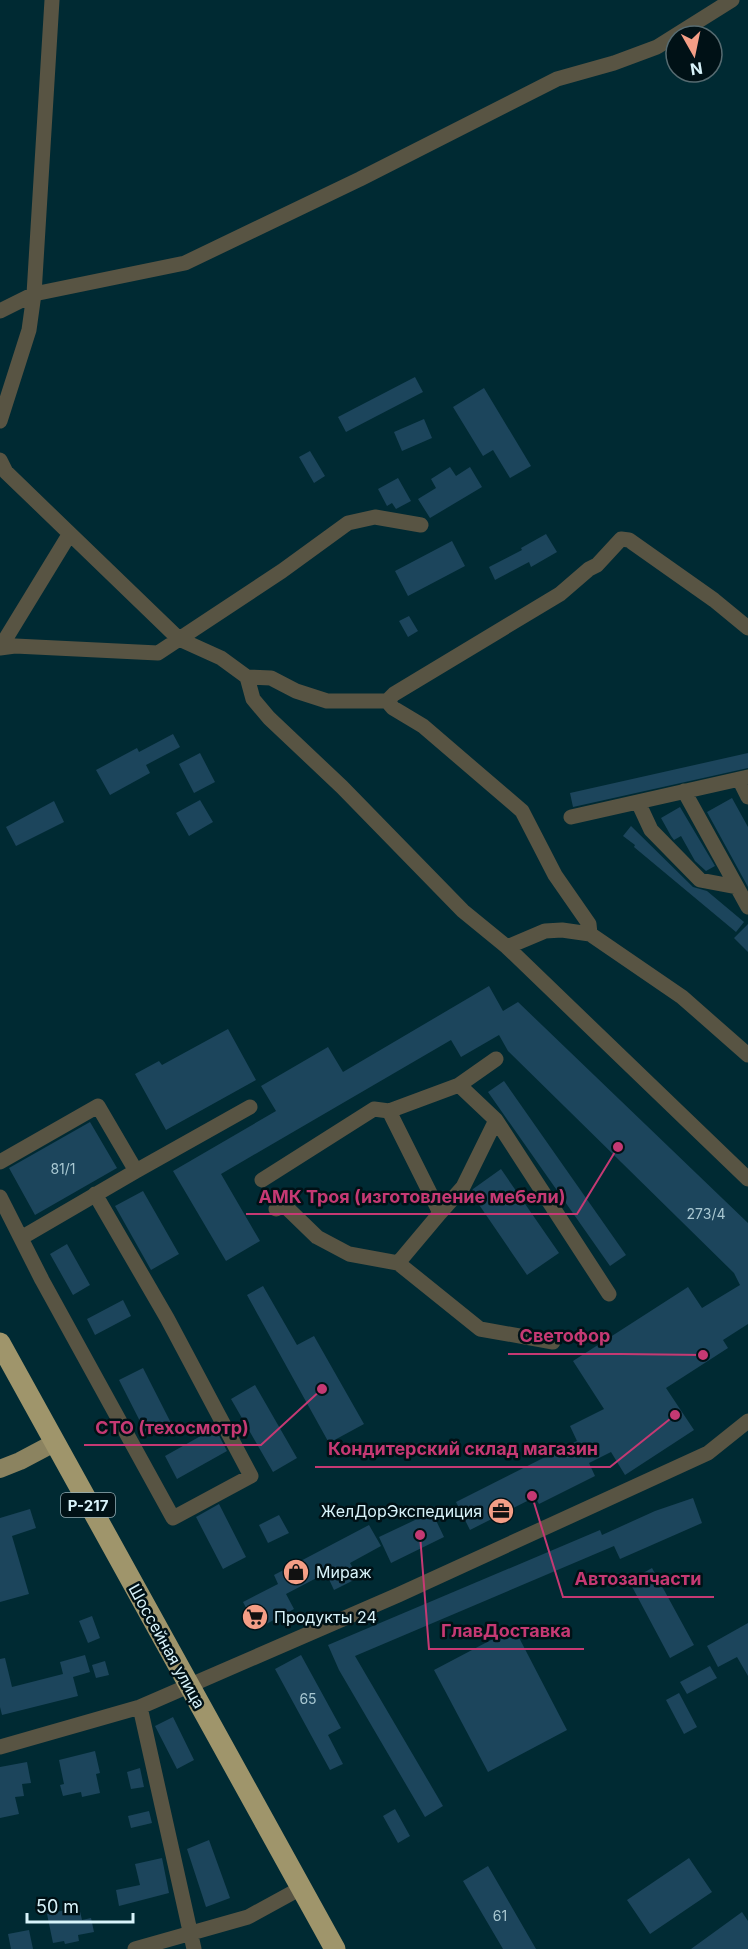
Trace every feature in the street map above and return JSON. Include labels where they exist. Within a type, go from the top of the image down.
[{"type":"highway","name":"Шоссейная улица","points":[[0,1343],[335,1949]]},
{"type":"main road","points":[[0,1469],[54,1443]]},
{"type":"street","points":[[0,421],[29,330],[34,294],[52,0]]},
{"type":"street","points":[[0,311],[34,294],[185,263],[360,179],[557,79],[614,63],[657,47],[732,0]]},
{"type":"street","points":[[0,460],[6,472],[178,639],[221,658],[247,677],[271,678],[296,691],[327,701],[387,701],[394,694],[560,594],[597,565],[621,539],[629,540],[714,600],[748,628]]},
{"type":"street","points":[[0,648],[15,646],[158,653],[282,571],[348,523],[375,517],[421,525]]},
{"type":"street","points":[[0,648],[69,535]]},
{"type":"street","points":[[247,677],[253,699],[269,718],[342,787],[463,911],[507,947],[748,1179]]},
{"type":"street","points":[[387,701],[393,708],[423,726],[522,811],[555,875],[589,924],[590,934]]},
{"type":"street","points":[[571,817],[743,778],[748,797]]},
{"type":"street","points":[[684,791],[748,907]]},
{"type":"street","points":[[638,802],[651,830],[700,879],[737,887]]},
{"type":"street","points":[[507,947],[545,931],[562,930],[590,934],[682,997],[748,1055]]},
{"type":"street","points":[[262,1180],[374,1109],[389,1111],[459,1085],[496,1059]]},
{"type":"street","points":[[459,1085],[496,1120],[609,1294]]},
{"type":"street","points":[[0,1162],[98,1106],[136,1171]]},
{"type":"street","points":[[21,1238],[250,1107]]},
{"type":"street","points":[[389,1111],[441,1213]]},
{"type":"street","points":[[398,1263],[463,1187],[496,1120]]},
{"type":"street","points":[[0,1197],[42,1280],[173,1518],[251,1476],[167,1318],[95,1194]]},
{"type":"street","points":[[276,1209],[284,1205],[317,1237],[349,1254],[398,1263],[480,1329],[553,1342]]},
{"type":"street","points":[[0,1747],[140,1707],[189,1686],[398,1595],[708,1453],[748,1422]]},
{"type":"street","points":[[140,1707],[192,1942]]},
{"type":"street","points":[[135,1949],[192,1942],[248,1917],[301,1888]]},
{"type":"building","points":[[415,377],[423,392],[346,432],[338,417]]},
{"type":"building","points":[[484,388],[531,466],[510,478],[493,450],[483,456],[453,407]]},
{"type":"building","points":[[424,419],[432,438],[402,451],[394,432]]},
{"type":"building","points":[[310,451],[325,476],[314,483],[299,457]]},
{"type":"building","points":[[450,467],[456,476],[470,467],[482,487],[430,518],[418,499],[436,488],[431,479]]},
{"type":"building","points":[[398,478],[411,501],[396,509],[392,503],[387,506],[378,489]]},
{"type":"building","points":[[546,534],[557,552],[531,567],[529,562],[495,580],[489,567],[522,550],[521,548]]},
{"type":"building","points":[[452,541],[465,566],[408,596],[395,571]]},
{"type":"building","points":[[409,616],[418,631],[408,637],[399,621]]},
{"type":"building","points":[[173,734],[180,747],[146,765],[150,773],[110,795],[96,770],[137,748],[139,752]]},
{"type":"building","points":[[200,753],[215,782],[194,793],[179,764]]},
{"type":"building","points":[[748,753],[748,768],[573,807],[570,793]]},
{"type":"building","points":[[732,798],[748,827],[748,887],[707,812]]},
{"type":"building","points":[[200,800],[213,822],[189,836],[176,813]]},
{"type":"building","points":[[54,801],[64,822],[16,846],[6,827]]},
{"type":"building","points":[[680,807],[715,866],[706,871],[695,861],[681,836],[674,840],[661,818]]},
{"type":"building","points":[[631,826],[693,887],[707,891],[744,922],[736,932],[623,836]]},
{"type":"building","points":[[748,924],[748,952],[734,938]]},
{"type":"building","points":[[489,986],[503,1011],[518,1002],[748,1223],[748,1324],[723,1340],[728,1348],[666,1388],[694,1430],[625,1475],[611,1452],[589,1463],[595,1476],[539,1504],[535,1497],[470,1530],[456,1502],[577,1441],[570,1426],[604,1409],[573,1361],[688,1287],[702,1308],[740,1285],[734,1273],[508,1051],[499,1035],[461,1057],[451,1040],[221,1174],[260,1241],[226,1261],[173,1171],[276,1111],[261,1086],[328,1047],[343,1072]]},
{"type":"building","points":[[228,1029],[256,1080],[166,1130],[135,1074],[159,1061],[162,1065]]},
{"type":"building","points":[[504,1081],[626,1255],[610,1266],[488,1092]]},
{"type":"building","points":[[90,1122],[117,1168],[35,1215],[9,1168]]},
{"type":"building","points":[[501,1169],[559,1253],[527,1275],[471,1193],[473,1189]]},
{"type":"building","points":[[143,1191],[179,1254],[151,1270],[115,1206]]},
{"type":"building","points":[[67,1244],[90,1285],[73,1295],[50,1254]]},
{"type":"building","points":[[263,1286],[297,1345],[314,1336],[364,1424],[329,1443],[247,1295]]},
{"type":"building","points":[[123,1300],[131,1316],[95,1335],[87,1319]]},
{"type":"building","points":[[143,1368],[171,1423],[147,1435],[119,1380]]},
{"type":"building","points":[[255,1385],[297,1458],[273,1472],[231,1399]]},
{"type":"building","points":[[215,1428],[227,1451],[177,1479],[165,1456]]},
{"type":"building","points":[[693,1498],[702,1523],[620,1559],[614,1546],[355,1656],[443,1806],[425,1817],[339,1670],[328,1645],[600,1530],[602,1535],[655,1511]]},
{"type":"building","points":[[219,1504],[246,1557],[223,1569],[196,1517]]},
{"type":"building","points":[[30,1509],[36,1528],[12,1536],[29,1594],[0,1602],[0,1518]]},
{"type":"building","points":[[432,1512],[444,1537],[391,1563],[379,1537]]},
{"type":"building","points":[[279,1515],[289,1533],[268,1543],[259,1525]]},
{"type":"building","points":[[369,1525],[381,1546],[350,1563],[358,1578],[334,1590],[326,1573],[286,1594],[294,1609],[257,1629],[243,1602],[278,1584],[274,1575]]},
{"type":"building","points":[[652,1568],[694,1645],[670,1658],[629,1581]]},
{"type":"building","points":[[92,1616],[100,1638],[88,1643],[79,1621]]},
{"type":"building","points":[[748,1623],[748,1676],[737,1657],[718,1667],[707,1646]]},
{"type":"building","points":[[514,1628],[567,1730],[488,1772],[434,1670]]},
{"type":"building","points":[[85,1655],[90,1672],[73,1677],[78,1696],[2,1715],[0,1659],[5,1658],[12,1687],[63,1674],[60,1662]]},
{"type":"building","points":[[301,1655],[341,1728],[328,1735],[343,1764],[330,1770],[275,1669]]},
{"type":"building","points":[[105,1661],[109,1675],[96,1678],[92,1665]]},
{"type":"building","points":[[710,1666],[717,1678],[687,1694],[680,1682]]},
{"type":"building","points":[[679,1693],[697,1727],[684,1734],[666,1700]]},
{"type":"building","points":[[173,1717],[194,1760],[177,1769],[155,1726]]},
{"type":"building","points":[[95,1751],[100,1773],[96,1774],[100,1793],[82,1797],[81,1792],[63,1796],[60,1785],[64,1784],[59,1760]]},
{"type":"building","points":[[27,1762],[31,1783],[22,1784],[24,1796],[15,1797],[19,1814],[0,1818],[0,1767]]},
{"type":"building","points":[[140,1768],[144,1787],[131,1789],[127,1772]]},
{"type":"building","points":[[395,1809],[410,1836],[398,1843],[383,1816]]},
{"type":"building","points":[[149,1811],[152,1823],[131,1828],[128,1816]]},
{"type":"building","points":[[209,1840],[230,1898],[206,1907],[187,1849]]},
{"type":"building","points":[[162,1858],[169,1893],[119,1906],[116,1890],[140,1885],[135,1864]]},
{"type":"building","points":[[689,1858],[712,1892],[650,1934],[627,1900]]},
{"type":"building","points":[[488,1866],[536,1949],[503,1949],[463,1881]]},
{"type":"building","points":[[79,1907],[82,1920],[91,1918],[94,1932],[78,1935],[79,1941],[65,1944],[64,1941],[53,1943],[47,1914]]},
{"type":"building","points":[[742,1912],[748,1921],[748,1949],[691,1949]]},
{"type":"building","points":[[29,1930],[33,1949],[11,1949],[8,1934]]},
{"type":"place","name":"АМК Троя (изготовление мебели)","points":[[618,1147]]},
{"type":"place","name":"Светофор","points":[[703,1355]]},
{"type":"place","name":"СТО (техосмотр)","points":[[322,1389]]},
{"type":"place","name":"Кондитерский склад магазин","points":[[675,1415]]},
{"type":"place","name":"Автозапчасти","points":[[532,1496]]},
{"type":"place","name":"ЖелДорЭкспедиция","points":[[501,1511]]},
{"type":"place","name":"ГлавДоставка","points":[[420,1535]]},
{"type":"place","name":"Мираж","points":[[296,1572]]},
{"type":"place","name":"Продукты 24","points":[[255,1617]]}]
